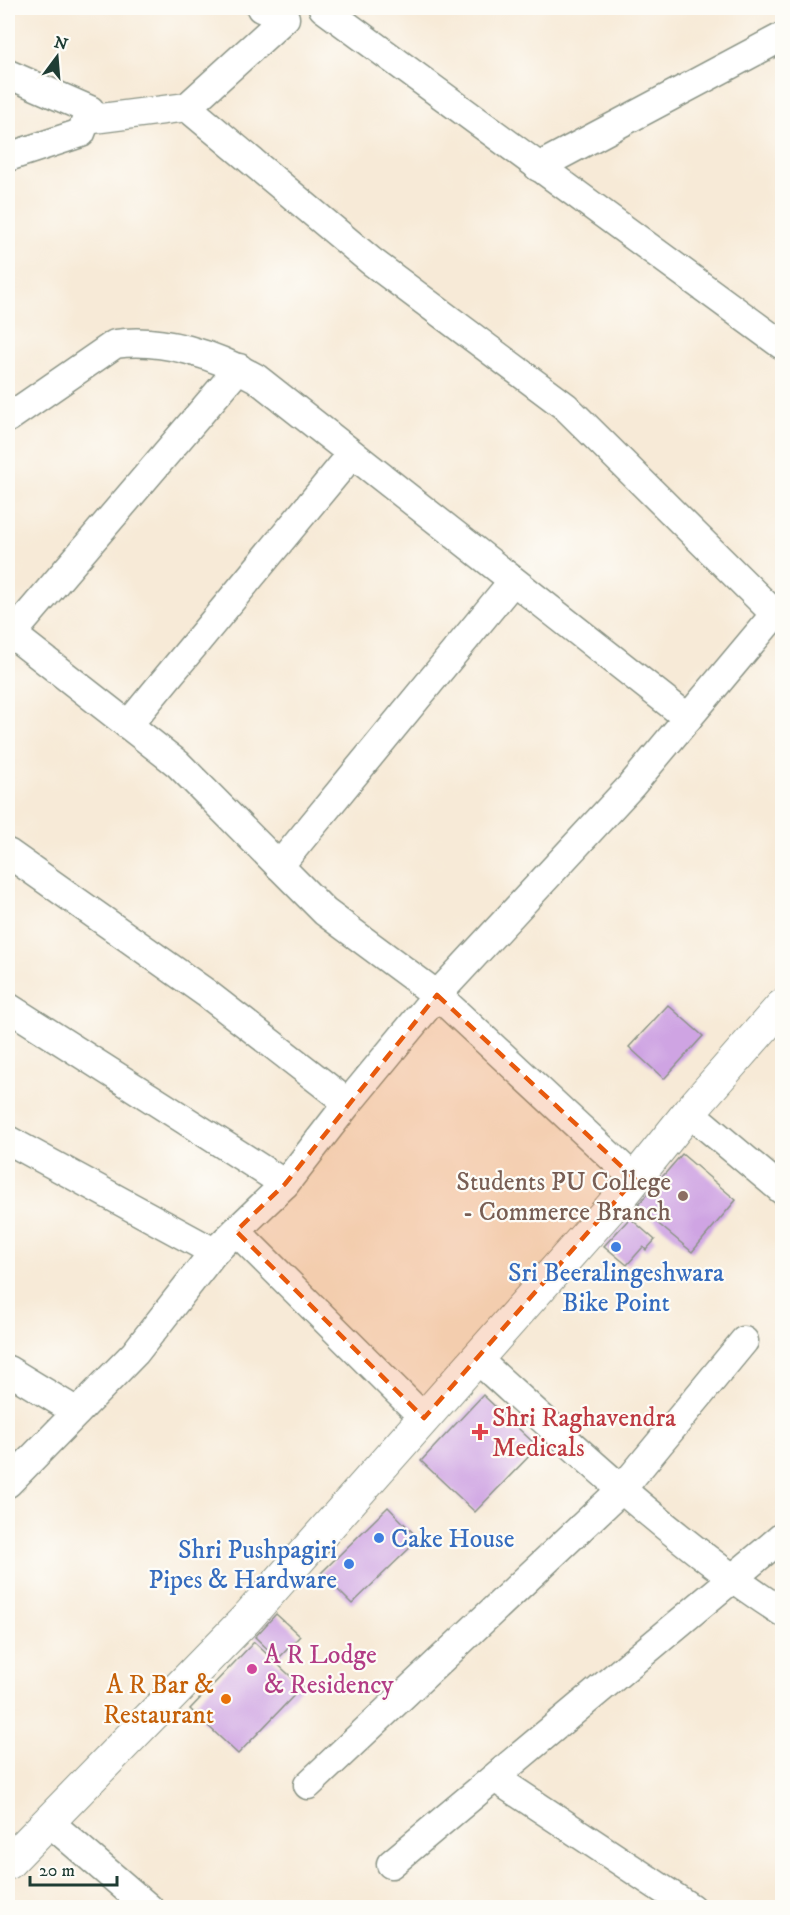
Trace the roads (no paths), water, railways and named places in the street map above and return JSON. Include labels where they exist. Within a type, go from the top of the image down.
[{"type":"street","points":[[323,8],[783,345]]},
{"type":"street","points":[[86,120],[188,107],[285,11]]},
{"type":"street","points":[[538,167],[783,37]]},
{"type":"street","points":[[8,74],[90,110],[81,133],[8,157]]},
{"type":"street","points":[[8,1483],[135,1353],[214,1252],[285,1184],[348,1103],[438,995],[632,786],[779,609],[566,407],[371,261],[188,107]]},
{"type":"street","points":[[8,418],[115,344],[136,341],[160,344],[239,368],[256,378],[688,718]]},
{"type":"street","points":[[239,368],[10,632],[177,764],[325,912],[438,995],[635,1179]]},
{"type":"street","points":[[128,725],[352,454]]},
{"type":"street","points":[[279,866],[513,580]]},
{"type":"street","points":[[8,853],[206,993],[348,1103]]},
{"type":"street","points":[[8,1863],[246,1619],[635,1179],[689,1112],[783,1006]]},
{"type":"street","points":[[8,1007],[285,1184]]},
{"type":"street","points":[[689,1112],[783,1190]]},
{"type":"street","points":[[8,1140],[214,1252]]},
{"type":"street","points":[[236,1231],[424,1418]]},
{"type":"street","points":[[308,1785],[621,1490],[744,1341]]},
{"type":"street","points":[[477,1359],[621,1490],[733,1580],[783,1612]]},
{"type":"street","points":[[8,1370],[77,1412]]},
{"type":"street","points":[[391,1864],[783,1537]]},
{"type":"street","points":[[495,1778],[691,1908]]},
{"type":"street","points":[[48,1821],[149,1908]]},
{"type":"place","name":"Students PU College - Commerce Branch","points":[[683,1196]]},
{"type":"place","name":"Sri Beeralingeshwara Bike Point","points":[[616,1247]]},
{"type":"place","name":"Shri Raghavendra Medicals","points":[[480,1432]]},
{"type":"place","name":"Cake House","points":[[379,1538]]},
{"type":"place","name":"Shri Pushpagiri Pipes & Hardware","points":[[349,1564]]},
{"type":"place","name":"A R Lodge & Residency","points":[[252,1669]]},
{"type":"place","name":"A R Bar & Restaurant","points":[[226,1699]]}]
